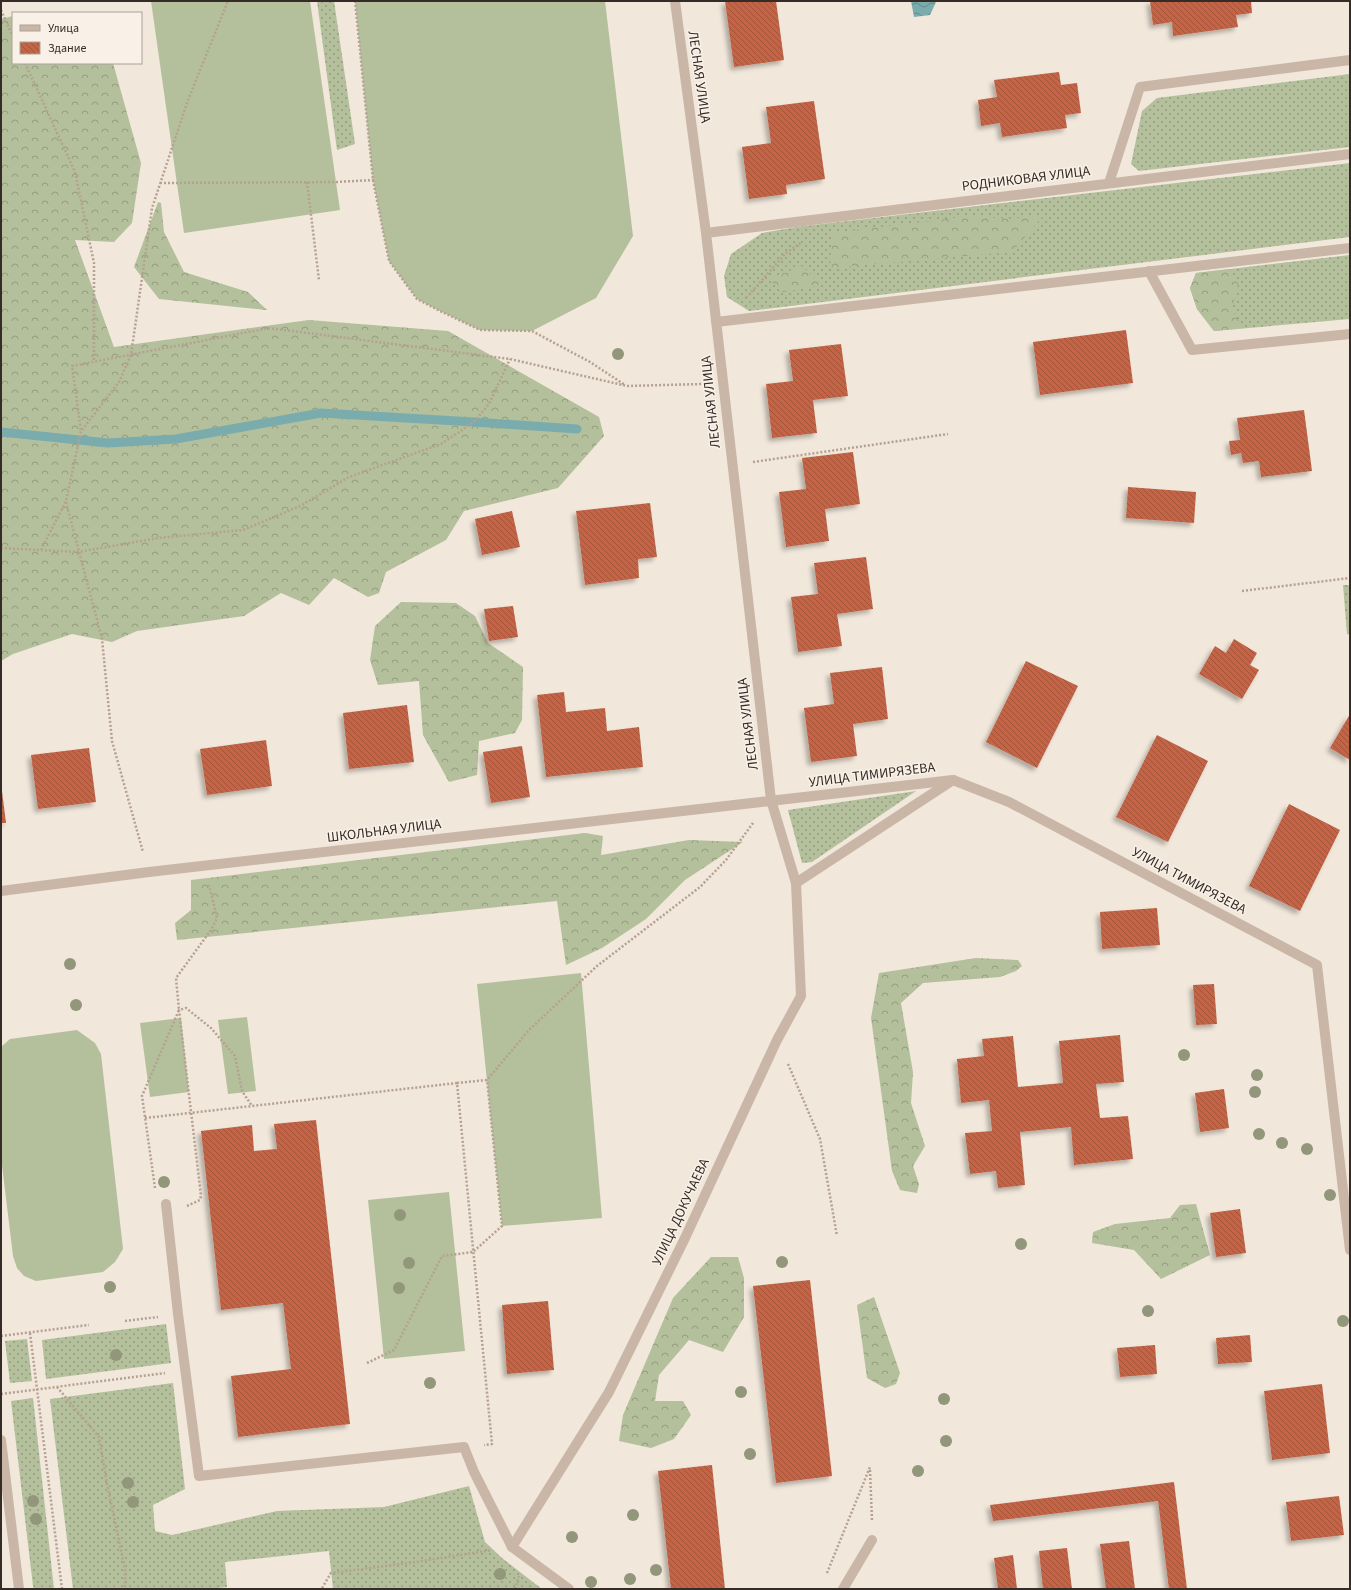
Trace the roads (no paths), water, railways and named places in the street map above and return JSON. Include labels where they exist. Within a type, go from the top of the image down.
[{"type":"street","name":"ЛЕСНАЯ УЛИЦА","points":[[675,1],[706,233],[721,321],[723,383],[771,800]]},
{"type":"street","points":[[1109,183],[1140,87],[1350,60]]},
{"type":"street","name":"РОДНИКОВАЯ УЛИЦА","points":[[706,233],[1350,154]]},
{"type":"street","points":[[721,321],[1350,248]]},
{"type":"street","points":[[1150,271],[1192,350],[1350,334]]},
{"type":"street","points":[[796,883],[953,780]]},
{"type":"street","name":"УЛИЦА ТИМИРЯЗЕВА","points":[[771,800],[953,780],[1009,802],[1317,965],[1350,1250]]},
{"type":"street","name":"ШКОЛЬНАЯ УЛИЦА","points":[[1,891],[205,865],[771,800]]},
{"type":"street","name":"УЛИЦА ДОКУЧАЕВА","points":[[512,1547],[609,1392],[685,1238],[777,1040],[801,996],[796,883],[771,800]]},
{"type":"street","points":[[166,1204],[199,1476],[464,1447],[474,1472],[512,1547],[569,1589]]},
{"type":"street","points":[[1,1440],[19,1589]]},
{"type":"street","points":[[843,1589],[872,1540]]},
{"type":"water","points":[[911,1],[936,2],[930,15],[914,17]]},
{"type":"waterway","points":[[1,432],[108,443],[176,439],[321,413],[577,429]]}]
